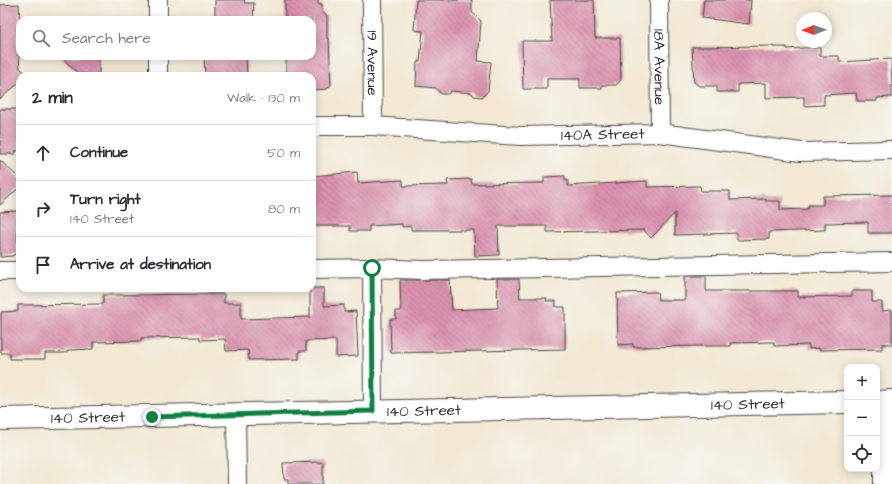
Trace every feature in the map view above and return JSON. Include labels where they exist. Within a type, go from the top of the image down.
[{"type":"main road","name":"140 Street","points":[[0,419],[844,402]]},
{"type":"street","points":[[158,0],[158,16]]},
{"type":"street","name":"19 Avenue","points":[[372,0],[373,126]]},
{"type":"street","name":"18A Avenue","points":[[659,0],[660,133]]},
{"type":"street","points":[[158,60],[158,72]]},
{"type":"street","name":"140A Street","points":[[316,126],[373,126],[520,136],[660,133],[801,152],[892,150]]},
{"type":"street","points":[[316,269],[372,268],[423,270],[892,262]]},
{"type":"street","points":[[372,268],[373,411]]},
{"type":"street","points":[[0,271],[16,271]]},
{"type":"street","points":[[883,484],[884,401]]},
{"type":"street","points":[[236,414],[237,484]]},
{"type":"building","points":[[215,0],[245,0],[244,3],[254,3],[253,16],[215,16]]},
{"type":"building","points":[[285,0],[318,0],[318,4],[322,4],[322,12],[327,16],[327,39],[329,39],[331,85],[327,89],[316,90],[316,72],[286,72],[286,60],[316,60],[316,16],[285,16]]},
{"type":"building","points":[[416,0],[472,0],[472,12],[481,21],[478,61],[491,62],[488,91],[482,97],[474,96],[472,93],[451,91],[448,94],[441,94],[436,88],[416,86],[417,62],[420,62],[423,31],[414,30]]},
{"type":"building","points":[[550,0],[594,0],[595,38],[620,38],[621,80],[616,85],[602,85],[602,88],[580,88],[580,79],[547,79],[547,89],[523,89],[522,41],[552,41]]},
{"type":"building","points":[[704,0],[751,0],[749,24],[702,18]]},
{"type":"building","points":[[19,4],[19,16],[16,16],[16,60],[19,60],[20,68],[24,72],[16,72],[16,85],[0,99],[0,5]]},
{"type":"building","points":[[773,46],[787,47],[787,49],[820,48],[820,56],[839,56],[839,62],[891,59],[892,97],[877,98],[877,101],[857,101],[856,93],[824,95],[824,105],[804,106],[804,97],[766,98],[766,83],[738,84],[738,92],[717,92],[717,86],[699,86],[694,82],[692,47]]},
{"type":"building","points":[[64,60],[99,60],[99,72],[77,72]]},
{"type":"building","points":[[204,60],[246,60],[247,72],[205,72]]},
{"type":"building","points":[[0,109],[16,109],[15,154],[0,154]]},
{"type":"building","points":[[0,160],[16,175],[16,191],[0,205]]},
{"type":"building","points":[[357,172],[358,183],[403,180],[403,186],[448,185],[447,180],[471,179],[472,184],[544,183],[544,177],[565,176],[565,181],[568,180],[568,186],[647,181],[647,187],[700,186],[701,191],[730,191],[730,200],[766,199],[766,201],[780,201],[780,210],[808,209],[808,205],[823,205],[823,196],[892,195],[892,233],[868,233],[868,222],[825,223],[825,230],[769,232],[769,239],[737,240],[737,233],[675,235],[675,213],[651,238],[644,230],[547,232],[547,226],[498,226],[499,255],[475,256],[474,230],[411,230],[411,226],[402,227],[402,224],[369,226],[369,231],[350,231],[350,226],[316,226],[316,176]]},
{"type":"building","points":[[16,211],[16,254],[12,256],[0,257],[0,212]]},
{"type":"building","points":[[685,276],[706,276],[706,291],[798,291],[798,297],[852,296],[852,291],[872,291],[872,302],[882,302],[882,311],[892,310],[892,344],[882,344],[882,349],[819,350],[819,348],[809,349],[809,345],[774,346],[774,342],[730,343],[731,346],[633,347],[633,344],[618,345],[617,293],[657,292],[658,300],[685,300]]},
{"type":"building","points":[[497,279],[519,279],[520,298],[547,298],[546,301],[556,301],[556,307],[565,307],[565,349],[391,353],[390,319],[396,319],[396,311],[401,311],[400,280],[450,280],[452,310],[498,308]]},
{"type":"building","points":[[316,288],[324,288],[324,306],[344,305],[344,312],[356,311],[358,356],[336,357],[336,340],[306,341],[306,351],[299,351],[299,359],[249,360],[248,350],[226,351],[225,339],[200,340],[200,337],[141,338],[141,341],[93,342],[93,349],[69,350],[65,353],[45,353],[45,359],[10,359],[10,353],[1,353],[1,312],[18,311],[18,305],[103,304],[103,295],[224,294],[224,303],[241,303],[241,319],[310,317],[310,292],[316,292]]},
{"type":"building","points":[[323,462],[323,484],[288,484],[288,479],[284,479],[283,463]]},
{"type":"route","points":[[152,417],[373,411],[372,268]]}]
